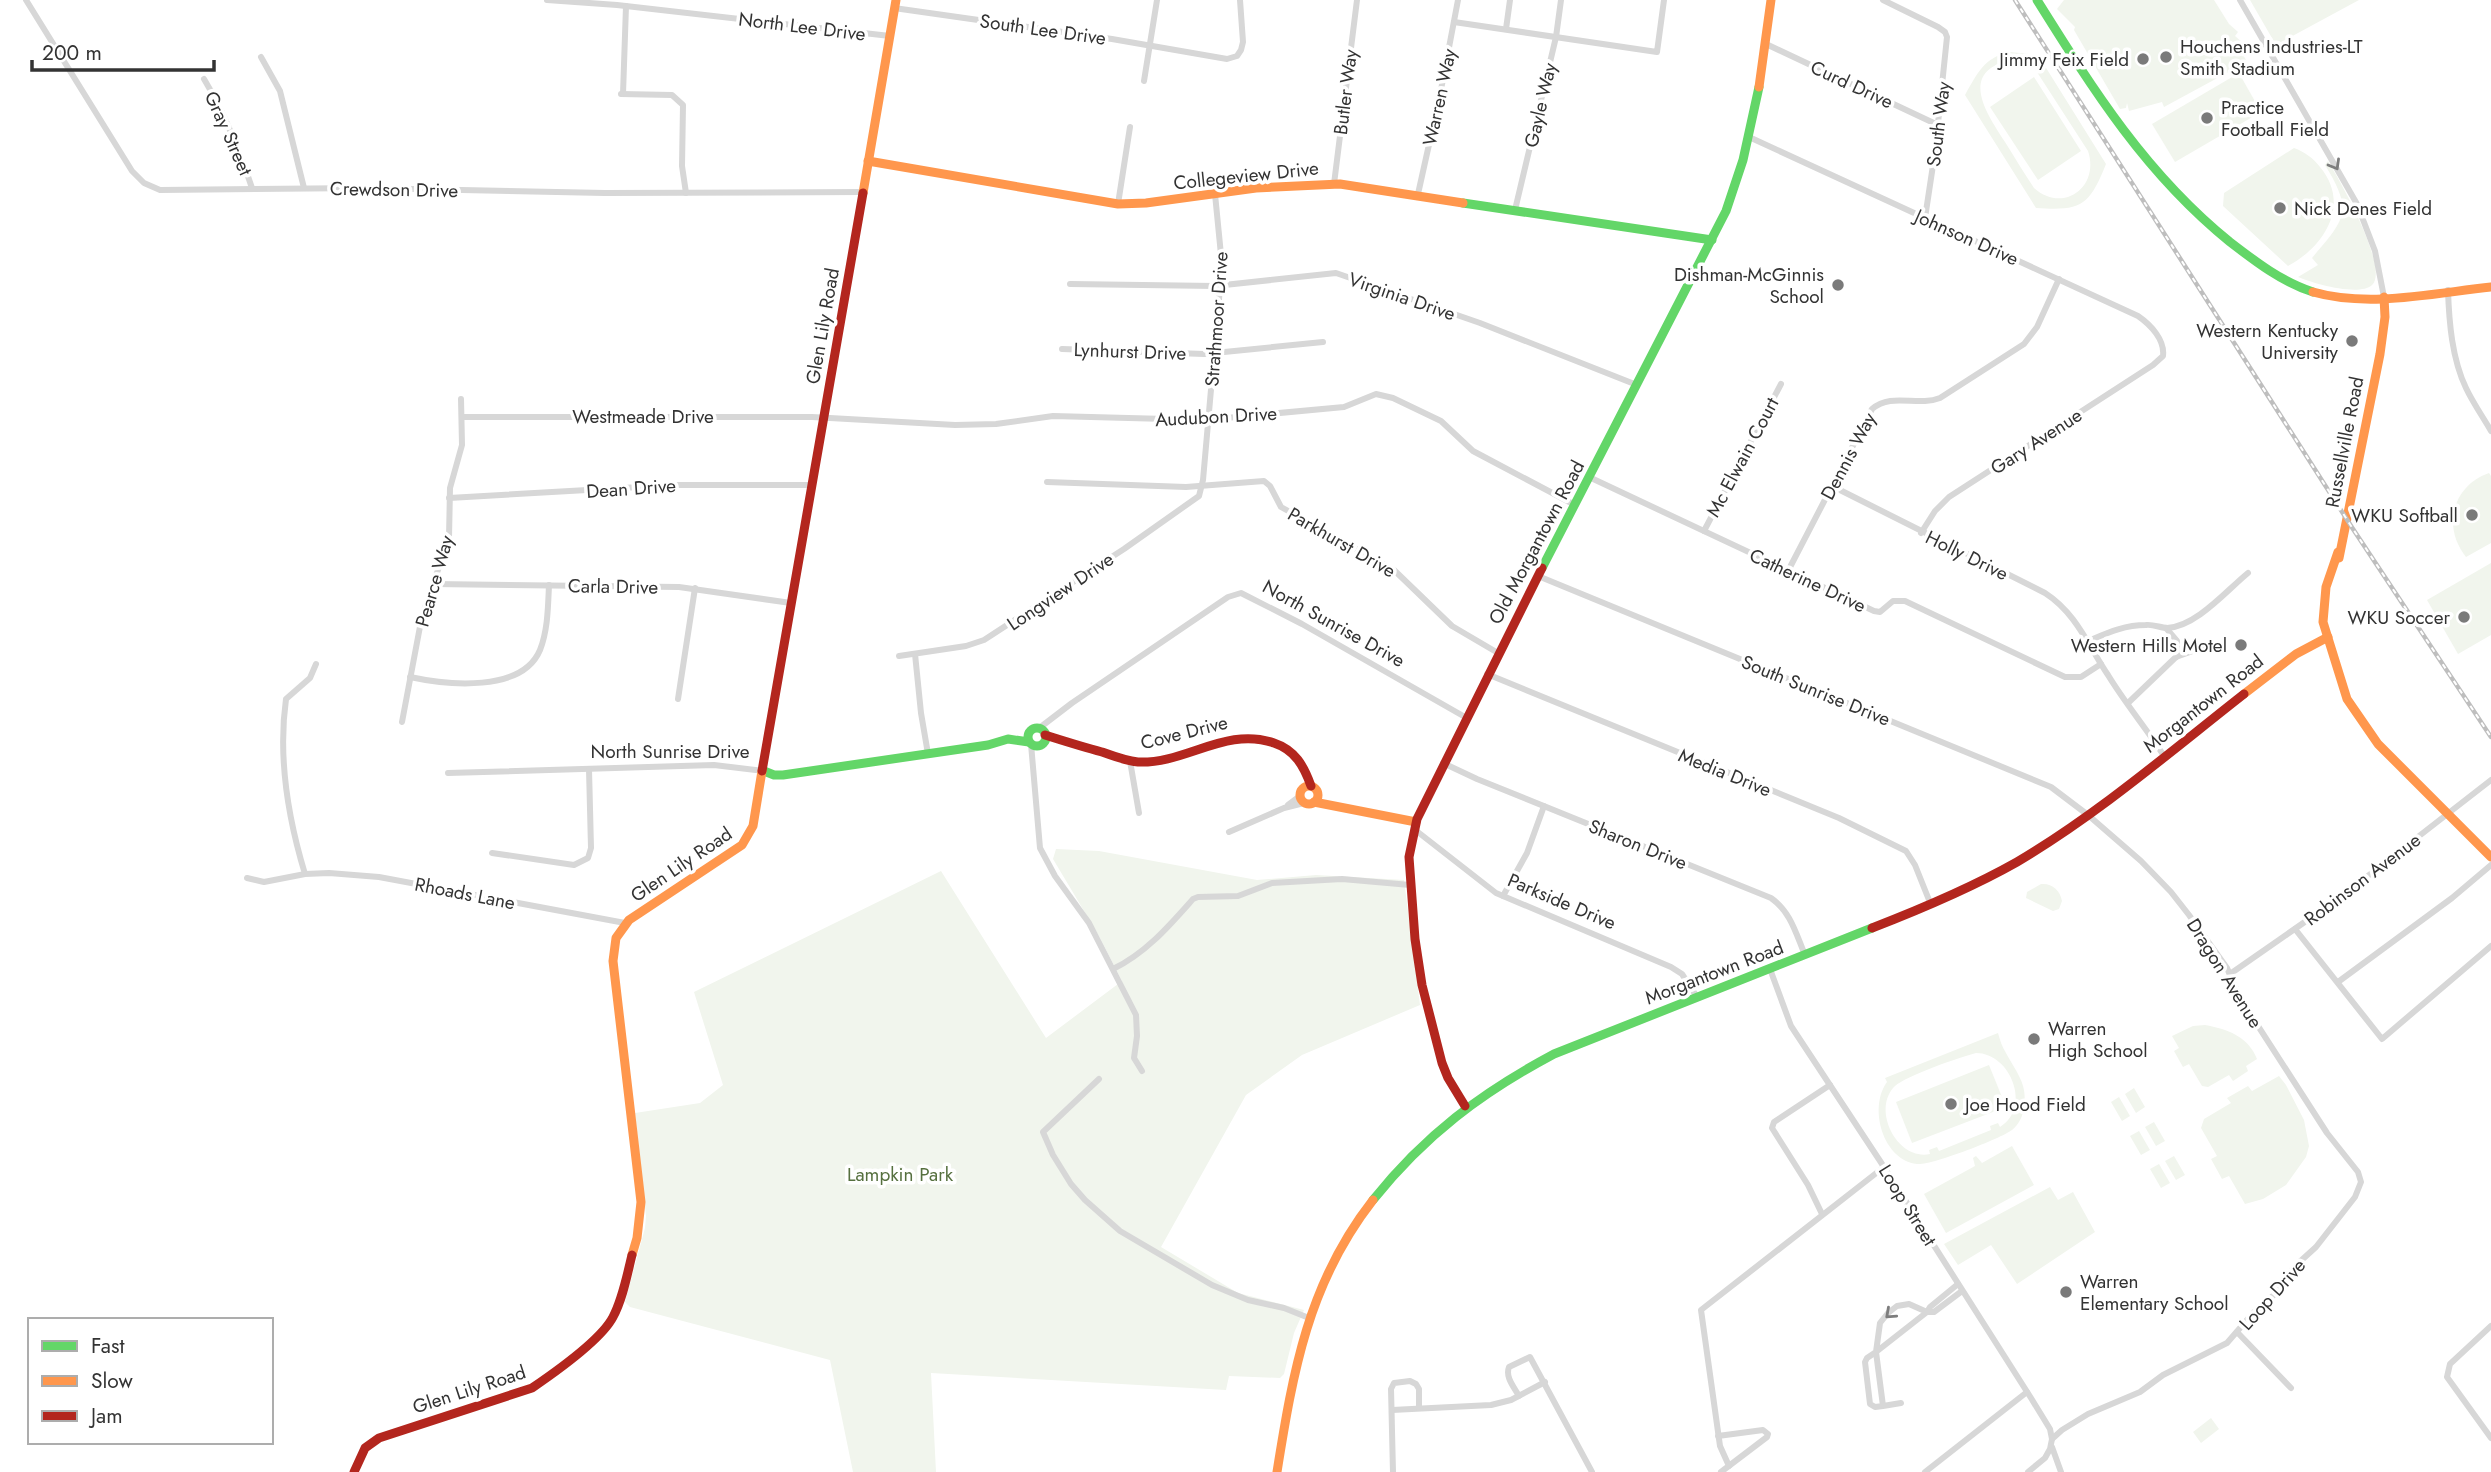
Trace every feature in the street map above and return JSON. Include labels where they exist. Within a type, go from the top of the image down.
[{"type":"street","name":"Crewdson Drive","points":[[26,0],[139,180],[165,191],[304,188],[863,192]]},
{"type":"street","name":"North Lee Drive","points":[[547,0],[626,6],[890,36]]},
{"type":"street","points":[[1144,81],[1157,0]]},
{"type":"street","name":"South Lee Drive","points":[[895,4],[1221,58],[1237,56],[1241,50],[1243,42],[1240,0]]},
{"type":"street","name":"Butler Way","points":[[1334,184],[1357,0]]},
{"type":"street","name":"Warren Way","points":[[1418,194],[1458,0]]},
{"type":"street","points":[[1506,29],[1510,0]]},
{"type":"street","name":"Gayle Way","points":[[1515,210],[1556,37],[1561,0]]},
{"type":"street","points":[[1454,22],[1657,52],[1664,0]]},
{"type":"street","name":"Old Morgantown Road","points":[[1465,1106],[1444,1070],[1418,963],[1409,857],[1415,825],[1465,717],[1712,240],[1732,196],[1749,137],[1766,44],[1770,0]]},
{"type":"street","name":"South Way","points":[[1883,0],[1944,31],[1947,37],[1938,125],[1924,218]]},
{"type":"street","points":[[2037,0],[2132,144],[2169,187],[2209,225],[2271,273],[2304,289],[2334,296],[2384,297],[2491,287]]},
{"type":"street","points":[[2240,0],[2357,204],[2375,251],[2384,297]]},
{"type":"street","name":"Glen Lily Road","points":[[354,1472],[364,1450],[379,1438],[538,1384],[599,1334],[617,1308],[633,1253],[640,1207],[614,961],[616,936],[625,923],[742,845],[753,826],[895,4]]},
{"type":"street","points":[[626,6],[622,94],[672,95],[683,104],[682,166],[686,192]]},
{"type":"street","name":"Curd Drive","points":[[1766,44],[1938,125]]},
{"type":"street","points":[[261,57],[281,90],[304,188]]},
{"type":"street","name":"Gray Street","points":[[204,79],[237,143],[252,188]]},
{"type":"street","points":[[1118,204],[1130,127]]},
{"type":"street","name":"Johnson Drive","points":[[1749,137],[2143,320],[2162,344],[2161,359]]},
{"type":"street","name":"Collegeview Drive","points":[[868,161],[1118,204],[1146,203],[1256,188],[1334,184],[1418,194],[1712,240]]},
{"type":"street","name":"Strathmoor Drive","points":[[1202,486],[1222,256],[1215,194]]},
{"type":"street","name":"Virginia Drive","points":[[1070,284],[1220,285],[1341,274],[1480,323],[1637,385]]},
{"type":"street","name":"Dennis Way","points":[[1788,571],[1868,415],[1877,405],[1889,400],[1926,402],[1940,398],[2018,349],[2037,327],[2059,279]]},
{"type":"street","points":[[2448,290],[2459,372],[2491,432]]},
{"type":"street","name":"Russellville Road","points":[[2384,297],[2382,342],[2354,492],[2338,552],[2329,621],[2326,626],[2328,637],[2347,699],[2364,727],[2388,755],[2491,857]]},
{"type":"street","name":"Lynhurst Drive","points":[[1062,349],[1192,354],[1323,342]]},
{"type":"street","name":"Gary Avenue","points":[[1921,533],[1935,511],[1950,497],[2161,359]]},
{"type":"street","name":"Mc Elwain Court","points":[[1704,531],[1781,384]]},
{"type":"street","name":"Audubon Drive","points":[[824,417],[955,425],[996,424],[1053,416],[1208,419],[1344,407],[1381,394],[1435,417],[1474,452],[1575,505]]},
{"type":"street","name":"Pearce Way","points":[[402,722],[421,622],[448,545],[449,498],[461,451],[461,399]]},
{"type":"street","name":"Westmeade Drive","points":[[462,417],[824,417]]},
{"type":"street","name":"Catherine Drive","points":[[1589,478],[1874,611],[1880,612],[1894,601],[1905,601],[2065,677],[2081,677],[2101,664]]},
{"type":"street","name":"Parkhurst Drive","points":[[1047,482],[1153,487],[1260,481],[1267,483],[1281,507],[1394,570],[1452,626],[1498,653]]},
{"type":"street","name":"Dean Drive","points":[[449,498],[676,485],[812,485]]},
{"type":"street","name":"Longview Drive","points":[[899,656],[966,646],[990,637],[1188,506],[1199,496],[1202,486]]},
{"type":"street","name":"Holly Drive","points":[[1832,486],[2054,599],[2073,618],[2164,756]]},
{"type":"street","points":[[2088,641],[2130,626],[2154,625],[2166,628],[2189,621],[2248,573]]},
{"type":"street","name":"South Sunrise Drive","points":[[1538,576],[2051,787],[2088,815]]},
{"type":"street","name":"Carla Drive","points":[[433,584],[695,588],[791,603]]},
{"type":"street","points":[[411,677],[441,682],[473,682],[502,679],[521,672],[536,657],[542,644],[549,585]]},
{"type":"street","points":[[678,699],[695,588]]},
{"type":"street","name":"North Sunrise Drive","points":[[448,773],[714,765],[783,775],[1013,739],[1037,740],[1048,721],[1228,597],[1241,593],[1302,624],[1465,717]]},
{"type":"street","points":[[2166,628],[2177,641],[2176,657]]},
{"type":"street","name":"Morgantown Road","points":[[1277,1472],[1292,1379],[1309,1318],[1333,1262],[1364,1210],[1404,1161],[1465,1106],[1509,1077],[1554,1054],[1931,905],[2016,862],[2088,815],[2296,654],[2328,637]]},
{"type":"street","points":[[2128,703],[2176,657],[2204,647]]},
{"type":"street","points":[[915,654],[928,754]]},
{"type":"street","points":[[305,874],[292,832],[282,729],[286,699],[310,678],[316,664]]},
{"type":"street","name":"Media Drive","points":[[1487,674],[1839,818],[1906,851],[1916,865],[1931,905]]},
{"type":"street","name":"Cove Drive","points":[[1037,740],[1058,741],[1130,761],[1156,760],[1231,738],[1253,736],[1275,743],[1293,753],[1306,773],[1304,793]]},
{"type":"street","points":[[1037,740],[1034,783],[1040,848],[1055,876],[1088,923],[1136,1014],[1134,1058],[1142,1071]]},
{"type":"street","points":[[1130,761],[1139,813]]},
{"type":"street","name":"Sharon Drive","points":[[1443,763],[1771,898],[1781,905],[1790,917],[1805,955]]},
{"type":"street","points":[[492,853],[573,865],[584,862],[591,853],[589,769]]},
{"type":"street","name":"Robinson Avenue","points":[[2230,974],[2342,897],[2491,780]]},
{"type":"street","name":"Parkside Drive","points":[[1304,793],[1316,790],[1316,799],[1331,805],[1415,825],[1480,881],[1503,896],[1671,967],[1682,974],[1697,997]]},
{"type":"street","points":[[1229,832],[1284,808],[1304,793],[1308,804],[1316,799]]},
{"type":"street","points":[[1503,896],[1527,853],[1544,806]]},
{"type":"street","name":"Dragon Avenue","points":[[2088,815],[2171,892],[2230,974],[2240,998],[2316,1115]]},
{"type":"street","points":[[2338,982],[2452,898],[2491,865]]},
{"type":"street","name":"Rhoads Lane","points":[[247,878],[264,882],[305,874],[329,873],[388,879],[625,923]]},
{"type":"street","points":[[1113,969],[1129,961],[1163,933],[1193,899],[1198,897],[1238,896],[1272,883],[1342,879],[1410,885]]},
{"type":"street","points":[[2295,929],[2382,1039],[2491,946]]},
{"type":"street","name":"Loop Street","points":[[1770,968],[1791,1026],[2050,1429],[2061,1472]]},
{"type":"street","points":[[1099,1079],[1043,1132],[1059,1166],[1085,1200],[1120,1231],[1212,1285],[1248,1300],[1284,1308],[1309,1318]]},
{"type":"street","points":[[1822,1214],[1808,1185],[1772,1128],[1774,1122],[1830,1085]]},
{"type":"street","name":"Loop Drive","points":[[2028,1472],[2045,1458],[2052,1442],[2088,1414],[2140,1392],[2163,1375],[2227,1343],[2251,1315],[2275,1294],[2294,1267],[2316,1247],[2360,1189],[2361,1182],[2358,1172],[2336,1146],[2316,1115]]},
{"type":"street","points":[[1729,1466],[1721,1453],[1701,1310],[1884,1167]]},
{"type":"street","points":[[1883,1406],[1876,1352],[1878,1331],[1884,1317],[1897,1306],[1909,1304],[1927,1312],[1934,1312],[1960,1288]]},
{"type":"street","points":[[1901,1403],[1871,1406],[1865,1362],[1867,1357],[1927,1312]]},
{"type":"street","points":[[2491,1326],[2450,1364],[2447,1372],[2449,1383],[2491,1437]]},
{"type":"street","points":[[2237,1332],[2291,1388]]},
{"type":"street","points":[[1878,1339],[1887,1343]]},
{"type":"street","points":[[1519,1396],[1507,1370],[1526,1357],[1532,1359],[1592,1472]]},
{"type":"street","points":[[1393,1472],[1391,1389],[1398,1381],[1413,1382],[1418,1386],[1419,1408]]},
{"type":"street","points":[[1392,1410],[1491,1405],[1519,1396],[1545,1382]]},
{"type":"street","points":[[1925,1472],[2027,1392]]},
{"type":"street","points":[[1718,1436],[1763,1430],[1768,1434],[1721,1472]]},
{"type":"green space","name":"Houchens Industries-LT Smith Stadium","points":[[2064,0],[2214,0],[2229,24],[2238,32],[2235,36],[2244,44],[2240,49],[2247,62],[2164,107],[2162,102],[2129,111],[2127,103],[2126,108],[2120,109],[2074,30],[2075,27],[2057,9]]},
{"type":"green space","points":[[2250,0],[2359,0],[2276,45]]},
{"type":"green space","points":[[2010,52],[2038,55],[2106,164],[2094,189],[2082,203],[2064,208],[2036,208],[1965,95],[1982,68],[2001,54]],"holes":[[[2010,60],[2021,61],[2035,69],[2088,151],[2089,176],[2076,193],[2067,197],[2056,198],[2034,188],[1985,108],[1981,96],[1984,74],[1994,66]]]},
{"type":"green space","name":"Practice Football Field","points":[[2239,73],[2261,112],[2175,162],[2152,124]]},
{"type":"green space","points":[[2034,77],[2081,151],[2038,180],[1990,107]]},
{"type":"green space","name":"Nick Denes Field","points":[[2294,148],[2315,161],[2329,181],[2333,209],[2323,236],[2301,258],[2288,266],[2223,206],[2224,193]]},
{"type":"green space","points":[[2328,161],[2369,243],[2376,276],[2372,285],[2366,288],[2335,288],[2298,277],[2318,265],[2312,258],[2332,234],[2342,215],[2340,194],[2325,165]]},
{"type":"green space","name":"WKU Softball","points":[[2489,473],[2491,543],[2466,557],[2454,533],[2455,509],[2466,487]]},
{"type":"green space","name":"WKU Soccer","points":[[2491,563],[2491,635],[2458,654],[2427,600]]},
{"type":"green space","name":"Lampkin Park","points":[[1056,849],[1099,851],[1257,880],[1316,875],[1404,880],[1420,1005],[1302,1055],[1246,1095],[1161,1247],[1238,1293],[1304,1310],[1294,1333],[1284,1374],[1280,1378],[1229,1376],[1226,1390],[931,1373],[936,1472],[853,1472],[830,1360],[630,1307],[625,1302],[646,1216],[635,1113],[700,1103],[723,1085],[694,992],[941,871],[1046,1038],[1122,981],[1099,936],[1053,859]]},
{"type":"green space","points":[[2041,884],[2052,886],[2057,891],[2062,901],[2059,909],[2053,911],[2026,898],[2027,892]]},
{"type":"green space","points":[[2205,1025],[2229,1031],[2248,1045],[2257,1059],[2246,1066],[2248,1071],[2233,1081],[2229,1075],[2208,1087],[2202,1086],[2189,1064],[2183,1067],[2174,1051],[2179,1048],[2172,1036],[2193,1026]]},
{"type":"green space","points":[[1998,1033],[2023,1085],[2023,1110],[2017,1125],[2005,1134],[1950,1156],[1917,1164],[1895,1153],[1882,1131],[1879,1105],[1887,1082],[1885,1078]],"holes":[[[1976,1053],[1988,1055],[1999,1062],[2013,1083],[2015,1107],[2010,1118],[2000,1127],[1998,1123],[1990,1126],[1991,1130],[1939,1151],[1937,1147],[1929,1150],[1930,1154],[1907,1150],[1898,1142],[1891,1131],[1886,1107],[1888,1096],[1895,1086],[1921,1072],[1958,1058]]]},
{"type":"green space","name":"Joe Hood Field","points":[[1989,1065],[2006,1107],[1912,1143],[1896,1102]]},
{"type":"green space","points":[[2279,1076],[2304,1120],[2309,1146],[2306,1157],[2286,1185],[2263,1199],[2245,1204],[2229,1176],[2222,1179],[2211,1159],[2217,1156],[2201,1128],[2204,1119],[2231,1103],[2227,1098],[2248,1086],[2252,1091]]},
{"type":"green space","points":[[2134,1088],[2145,1107],[2136,1113],[2125,1094]]},
{"type":"green space","points":[[2119,1097],[2130,1116],[2122,1121],[2111,1102]]},
{"type":"green space","points":[[2154,1122],[2165,1141],[2156,1146],[2145,1127]]},
{"type":"green space","points":[[2139,1131],[2150,1150],[2141,1155],[2130,1136]]},
{"type":"green space","points":[[2012,1146],[2034,1185],[1946,1233],[1924,1194],[1975,1166],[1973,1158],[1976,1156],[1982,1163]]},
{"type":"green space","points":[[2174,1156],[2185,1175],[2176,1180],[2165,1161]]},
{"type":"green space","points":[[2159,1164],[2170,1183],[2161,1188],[2150,1169]]},
{"type":"green space","points":[[2050,1187],[2058,1200],[2073,1192],[2095,1232],[2017,1284],[1991,1245],[1958,1265],[1944,1244]]},
{"type":"green space","points":[[2211,1418],[2219,1429],[2201,1443],[2193,1432]]},
{"type":"railway","points":[[2015,0],[2353,529],[2491,737]]},
{"type":"traffic: fast","points":[[2037,0],[2123,130],[2172,188],[2200,216],[2250,257],[2280,277],[2313,292]]},
{"type":"traffic: fast","points":[[1542,568],[1726,211],[1743,160],[1759,87]]},
{"type":"traffic: fast","points":[[1463,203],[1712,240]]},
{"type":"traffic: fast","points":[[1037,728],[1043,731],[1046,737],[1043,743],[1037,746],[1031,743],[1028,737],[1031,731],[1037,728]]},
{"type":"traffic: fast","points":[[764,771],[783,775],[988,745],[1008,739],[1029,742]]},
{"type":"traffic: fast","points":[[1373,1200],[1413,1155],[1456,1117],[1502,1084],[1554,1054],[1872,928]]},
{"type":"traffic: slow","points":[[863,193],[896,0]]},
{"type":"traffic: slow","points":[[1759,87],[1771,0]]},
{"type":"traffic: slow","points":[[868,161],[1118,204],[1146,203],[1256,188],[1340,184],[1463,203]]},
{"type":"traffic: slow","points":[[2313,292],[2334,297],[2379,299],[2491,287]]},
{"type":"traffic: slow","points":[[2339,558],[2380,354],[2385,317],[2384,297]]},
{"type":"traffic: slow","points":[[2338,552],[2326,587],[2323,622],[2347,699],[2378,744],[2491,857]]},
{"type":"traffic: slow","points":[[2244,694],[2296,654],[2328,637]]},
{"type":"traffic: slow","points":[[632,1255],[641,1202],[613,961],[616,938],[629,920],[742,845],[753,826],[762,771]]},
{"type":"traffic: slow","points":[[1309,786],[1315,789],[1318,795],[1315,801],[1309,804],[1303,801],[1300,795],[1303,789],[1309,786]]},
{"type":"traffic: slow","points":[[1314,802],[1416,822]]},
{"type":"traffic: slow","points":[[1277,1472],[1297,1364],[1318,1296],[1351,1231],[1373,1200]]},
{"type":"traffic: jam","points":[[762,771],[863,193]]},
{"type":"traffic: jam","points":[[1465,1106],[1442,1063],[1422,985],[1415,939],[1409,857],[1417,819],[1542,568]]},
{"type":"traffic: jam","points":[[1872,928],[1982,881],[2017,862],[2076,824],[2133,782],[2244,694]]},
{"type":"traffic: jam","points":[[1045,735],[1138,762],[1156,761],[1223,742],[1256,739],[1274,743],[1293,754],[1302,765],[1311,786]]},
{"type":"traffic: jam","points":[[354,1472],[365,1448],[379,1438],[532,1388],[564,1365],[588,1346],[613,1317],[632,1255]]},
{"type":"place","name":"Houchens Industries-LT Smith Stadium","points":[[2166,57]]},
{"type":"place","name":"Jimmy Feix Field","points":[[2143,59]]},
{"type":"place","name":"Practice Football Field","points":[[2207,118]]},
{"type":"place","name":"Nick Denes Field","points":[[2280,208]]},
{"type":"place","name":"Dishman-McGinnis School","points":[[1838,285]]},
{"type":"place","name":"Western Kentucky University","points":[[2352,341]]},
{"type":"place","name":"WKU Softball","points":[[2472,515]]},
{"type":"place","name":"WKU Soccer","points":[[2464,617]]},
{"type":"place","name":"Western Hills Motel","points":[[2241,645]]},
{"type":"place","name":"Warren High School","points":[[2034,1039]]},
{"type":"place","name":"Joe Hood Field","points":[[1951,1104]]},
{"type":"place","name":"Warren Elementary School","points":[[2066,1292]]}]
